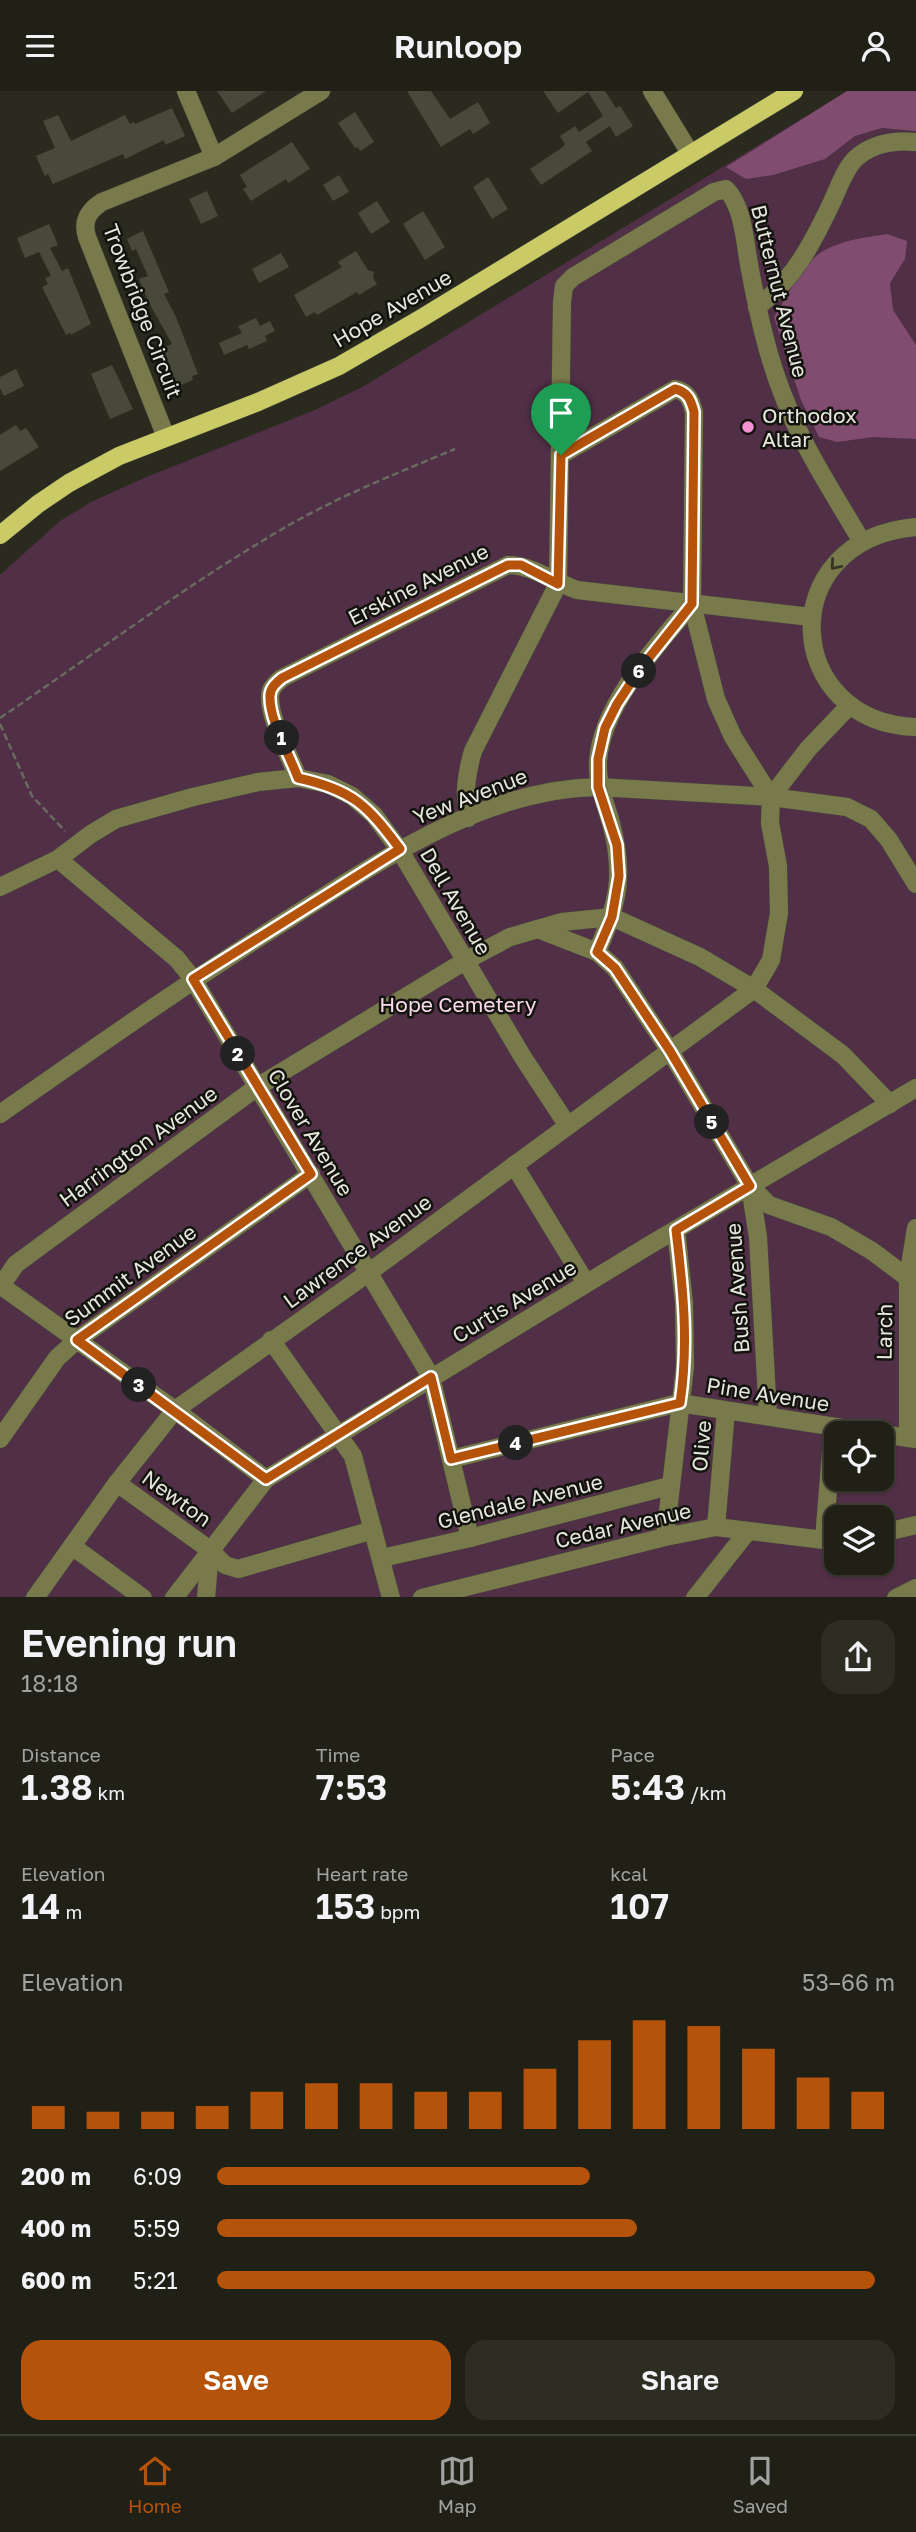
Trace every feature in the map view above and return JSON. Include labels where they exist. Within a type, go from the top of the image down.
[{"type":"main road","name":"Hope Avenue","points":[[0,535],[69,483],[119,456],[258,402],[339,366],[794,91]]},
{"type":"street","points":[[186,91],[214,157]]},
{"type":"street","name":"Trowbridge Circuit","points":[[166,437],[87,237],[85,221],[95,207],[110,198],[214,157],[321,91]]},
{"type":"street","points":[[652,91],[690,153]]},
{"type":"street","points":[[757,307],[774,295],[788,279],[813,241],[854,160],[874,146],[900,141],[916,142]]},
{"type":"street","name":"Butternut Avenue","points":[[468,817],[464,796],[465,776],[473,751],[558,584],[562,302],[564,286],[573,277],[714,192],[726,189],[733,196],[739,214],[757,307],[783,395],[799,432],[862,542]]},
{"type":"street","points":[[561,455],[675,389],[683,391],[691,400],[694,412],[692,604],[716,699],[733,737],[771,797],[771,823],[778,866],[779,913],[771,960],[754,989]]},
{"type":"street","points":[[916,527],[884,532],[862,542],[834,564],[825,578],[811,617],[811,636],[823,671],[831,685],[850,705],[872,718],[916,727]]},
{"type":"street","name":"Erskine Avenue","points":[[298,778],[274,716],[270,695],[274,684],[508,565],[521,565],[558,584],[577,590],[811,617]]},
{"type":"street","points":[[597,952],[612,917],[619,876],[617,845],[598,787],[598,759],[605,728],[640,669],[692,604]]},
{"type":"street","points":[[771,797],[808,749],[850,705]]},
{"type":"street","name":"Dell Avenue","points":[[58,859],[78,843],[116,820],[193,797],[258,782],[298,778],[328,785],[352,796],[374,815],[400,849],[524,1059],[568,1126]]},
{"type":"street","name":"Yew Avenue","points":[[0,1114],[193,979],[400,849],[468,817],[540,793],[574,787],[598,787],[771,797],[847,807],[871,819],[889,840],[916,884]]},
{"type":"street","points":[[0,887],[58,859]]},
{"type":"street","name":"Clover Avenue","points":[[58,859],[177,959],[193,979],[431,1377],[470,1538]]},
{"type":"street","points":[[612,917],[700,957],[754,989],[843,1055],[890,1104]]},
{"type":"street","name":"Harrington Avenue","points":[[0,1286],[16,1264],[257,1087],[465,961],[510,937],[562,922],[612,917]]},
{"type":"street","name":"Bush Avenue","points":[[538,929],[597,952],[615,968],[670,1051],[750,1186],[758,1237],[768,1415]]},
{"type":"street","name":"Lawrence Avenue","points":[[36,1597],[117,1483],[175,1410],[368,1273],[754,989]]},
{"type":"street","name":"Curtis Avenue","points":[[175,1597],[266,1479],[586,1283],[916,1088]]},
{"type":"street","points":[[514,1165],[586,1283]]},
{"type":"street","name":"Summit Avenue","points":[[0,1439],[57,1359],[77,1340],[311,1174]]},
{"type":"street","points":[[750,1186],[769,1205],[831,1227],[872,1251],[908,1277]]},
{"type":"street","name":"Larch","points":[[912,1439],[908,1277],[916,1228]]},
{"type":"street","points":[[665,1537],[685,1367],[684,1303],[676,1230]]},
{"type":"street","points":[[0,1286],[175,1410],[266,1479]]},
{"type":"street","points":[[271,1340],[353,1456],[391,1597]]},
{"type":"street","name":"Pine Avenue","points":[[451,1459],[680,1403],[824,1425]]},
{"type":"street","name":"Olive","points":[[716,1527],[726,1411]]},
{"type":"street","points":[[894,1436],[912,1439]]},
{"type":"street","name":"Newton","points":[[117,1483],[225,1565],[237,1569],[373,1530]]},
{"type":"street","name":"Glendale Avenue","points":[[382,1558],[669,1486]]},
{"type":"street","points":[[894,1530],[916,1525]]},
{"type":"street","name":"Cedar Avenue","points":[[426,1597],[665,1537],[716,1527],[824,1538]]},
{"type":"street","points":[[696,1597],[748,1531]]},
{"type":"street","points":[[72,1546],[142,1597]]},
{"type":"street","points":[[206,1597],[210,1551]]},
{"type":"street","points":[[899,1597],[916,1588]]},
{"type":"path","points":[[0,718],[232,559],[293,523],[367,486],[455,449]]},
{"type":"path","points":[[0,724],[33,796],[78,843]]},
{"type":"green space","name":"Hope Cemetery","points":[[847,91],[916,91],[916,1597],[0,1597],[0,575],[60,521],[91,502],[315,410],[364,386]]},
{"type":"shaded area","points":[[847,91],[916,91],[916,131],[882,128],[855,136],[825,159],[773,175],[746,179],[726,167]]},
{"type":"shaded area","points":[[887,234],[907,241],[905,259],[890,283],[893,310],[916,345],[916,439],[873,437],[837,442],[819,437],[801,400],[774,317],[802,272],[816,256],[830,247],[846,242]]},
{"type":"building","points":[[217,91],[266,91],[232,113]]},
{"type":"building","points":[[407,91],[431,91],[450,119],[478,102],[490,123],[473,134],[470,129],[441,147]]},
{"type":"building","points":[[543,91],[605,91],[616,108],[620,106],[633,126],[616,137],[610,126],[586,142],[592,151],[541,185],[530,169],[563,147],[565,144],[560,136],[575,126],[579,132],[603,116],[588,92],[558,113]]},
{"type":"building","points":[[172,108],[185,136],[165,145],[164,140],[125,159],[123,154],[53,184],[48,174],[45,176],[36,156],[55,148],[43,121],[58,115],[71,141],[125,115],[130,124],[135,124]]},
{"type":"building","points":[[355,112],[374,142],[360,151],[338,123]]},
{"type":"building","points":[[292,142],[310,169],[288,183],[286,179],[251,201],[243,189],[247,187],[240,175]]},
{"type":"building","points":[[339,175],[349,192],[333,201],[323,185]]},
{"type":"building","points":[[488,177],[508,209],[492,219],[473,187]]},
{"type":"building","points":[[207,191],[218,216],[201,224],[189,199]]},
{"type":"building","points":[[377,201],[390,222],[371,234],[358,213]]},
{"type":"building","points":[[423,211],[445,247],[425,260],[403,224]]},
{"type":"building","points":[[49,224],[58,245],[50,248],[62,271],[68,268],[91,324],[71,335],[66,335],[42,287],[48,284],[45,278],[51,276],[39,252],[25,258],[17,238]]},
{"type":"building","points":[[143,231],[169,292],[164,294],[198,374],[192,376],[193,380],[181,385],[180,381],[176,382],[162,348],[172,344],[139,279],[148,276],[136,249],[132,251],[127,239]]},
{"type":"building","points":[[356,251],[368,270],[374,272],[373,278],[377,284],[317,315],[315,312],[306,317],[294,295],[342,267],[338,262]]},
{"type":"building","points":[[281,253],[289,267],[259,283],[252,269]]},
{"type":"building","points":[[256,318],[260,326],[270,321],[275,331],[265,336],[267,341],[249,349],[247,345],[224,355],[219,343],[242,333],[238,326]]},
{"type":"building","points":[[112,365],[133,409],[110,419],[91,374]]},
{"type":"building","points":[[16,369],[24,386],[4,396],[0,388],[0,377]]},
{"type":"building","points":[[16,425],[20,431],[26,428],[39,447],[0,471],[0,435]]},
{"type":"place","name":"Orthodox Altar","points":[[748,427]]},
{"type":"route","points":[[675,389],[683,391],[691,400],[694,412],[692,604],[640,669],[605,728],[598,759],[598,787],[617,845],[619,876],[612,917],[597,952],[615,968],[628,986],[750,1186],[676,1230],[684,1303],[685,1367],[680,1403],[451,1459],[431,1377],[266,1479],[77,1340],[311,1174],[193,979],[400,849],[374,815],[352,796],[328,785],[298,778],[274,716],[270,695],[274,684],[508,565],[533,569],[558,584],[561,455],[675,389]]}]
